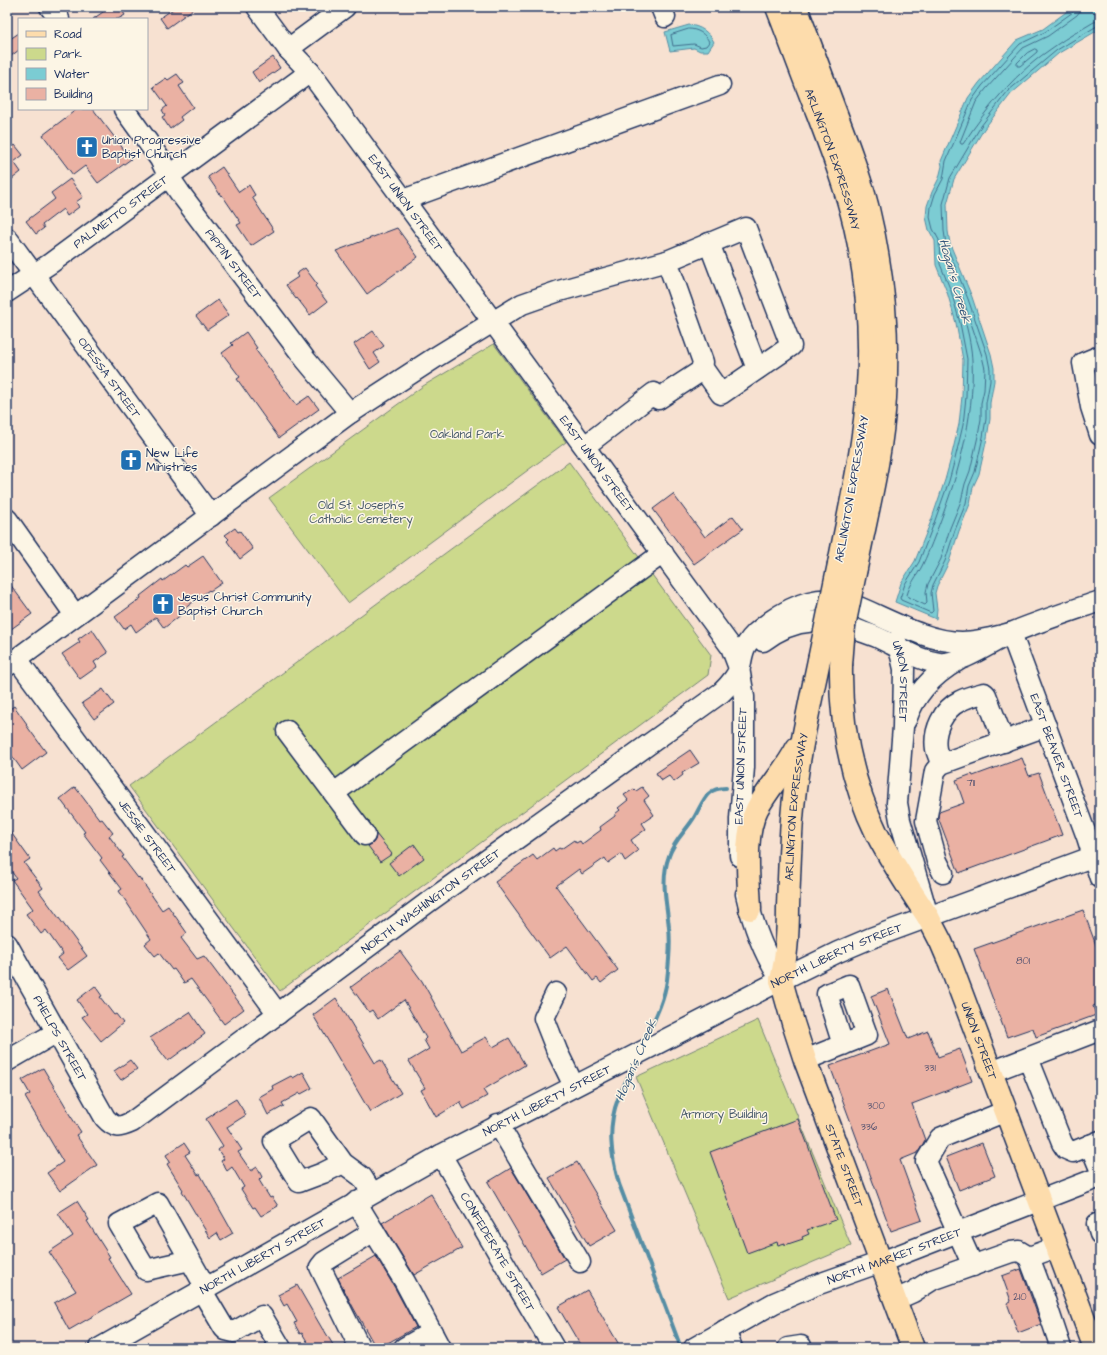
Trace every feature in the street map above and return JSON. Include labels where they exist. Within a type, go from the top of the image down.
[{"type":"main road","name":"ARLINGTON EXPRESSWAY","points":[[778,7],[842,180],[855,226],[877,319]]},
{"type":"main road","name":"ARLINGTON EXPRESSWAY","points":[[796,7],[849,148],[866,202],[877,256],[877,319],[868,369],[865,418],[858,465],[847,566],[841,664],[841,696],[846,738],[863,802],[884,846],[909,889],[928,917]]},
{"type":"main road","name":"ARLINGTON EXPRESSWAY","points":[[781,980],[786,960],[788,936],[790,844],[794,796],[804,734],[819,660],[847,566]]},
{"type":"main road","points":[[750,909],[748,850],[753,819],[761,803],[795,752],[804,734]]},
{"type":"main road","name":"UNION STREET","points":[[928,917],[942,942],[1095,1348]]},
{"type":"main road","name":"STATE STREET","points":[[781,980],[805,1060],[914,1348]]},
{"type":"street","points":[[50,7],[58,18]]},
{"type":"street","name":"EAST UNION STREET","points":[[257,7],[288,49],[310,72],[585,446],[735,654],[740,668],[743,689],[744,716],[744,767],[739,825],[743,878],[761,946],[781,980]]},
{"type":"street","points":[[288,49],[345,7]]},
{"type":"street","name":"PALMETTO STREET","points":[[7,292],[51,263],[310,72]]},
{"type":"street","points":[[404,200],[720,85]]},
{"type":"street","name":"PIPPIN STREET","points":[[125,110],[160,159],[169,177],[305,359],[350,413]]},
{"type":"street","points":[[12,662],[350,413],[436,357],[522,304],[559,290],[667,261],[746,228],[790,346],[721,394],[702,367]]},
{"type":"street","name":"ODESSA STREET","points":[[7,238],[211,516]]},
{"type":"street","points":[[709,243],[757,369]]},
{"type":"street","points":[[585,446],[654,393],[658,399],[701,371],[703,362],[667,261]]},
{"type":"street","points":[[1092,360],[1091,406],[1100,435]]},
{"type":"street","points":[[7,520],[75,615]]},
{"type":"street","points":[[334,793],[663,553]]},
{"type":"street","name":"NORTH WASHINGTON STREET","points":[[740,668],[744,650],[753,636],[780,614],[794,606],[813,601],[840,600],[926,636],[947,641],[974,641],[1011,633]]},
{"type":"street","name":"NORTH WASHINGTON STREET","points":[[117,1127],[124,1126],[132,1122],[431,900],[717,695],[730,684],[755,649],[773,634],[791,625],[808,621],[825,621],[847,626],[885,640],[921,658],[939,663],[962,658],[1011,633],[1100,601]]},
{"type":"street","name":"UNION STREET","points":[[879,616],[890,629],[899,648],[904,669],[903,727],[897,791],[898,809],[928,917]]},
{"type":"street","name":"EAST BEAVER STREET","points":[[1011,633],[1087,837],[1096,855],[1100,878]]},
{"type":"street","name":"UNION STREET","points":[[903,727],[912,704],[924,687],[937,674],[962,658]]},
{"type":"street","name":"JESSIE STREET","points":[[12,662],[278,1014]]},
{"type":"street","points":[[941,764],[936,749],[936,735],[941,720],[950,709],[959,702],[984,692],[1004,742]]},
{"type":"street","points":[[943,873],[937,861],[926,821],[935,771],[941,764],[1046,726]]},
{"type":"street","points":[[287,731],[365,835]]},
{"type":"street","name":"NORTH LIBERTY STREET","points":[[100,1348],[122,1342],[204,1289],[364,1197],[498,1124],[817,962],[859,943],[1096,855]]},
{"type":"street","name":"PHELPS STREET","points":[[7,944],[105,1118],[117,1127]]},
{"type":"street","points":[[805,1060],[867,1035],[849,985],[827,994],[817,962]]},
{"type":"street","points":[[556,993],[544,1018],[557,1051],[574,1086]]},
{"type":"street","points":[[991,1072],[1100,1030]]},
{"type":"street","points":[[7,1061],[57,1032]]},
{"type":"street","points":[[1028,1058],[1062,1143],[1066,1149],[1073,1152],[1095,1143],[1100,1168]]},
{"type":"street","points":[[973,1266],[926,1161],[940,1138],[1006,1112]]},
{"type":"street","points":[[498,1124],[580,1262]]},
{"type":"street","name":"CONFEDERATE STREET","points":[[441,1155],[554,1348]]},
{"type":"street","points":[[343,1163],[362,1177],[364,1197],[374,1231],[406,1282],[436,1340],[404,1348]]},
{"type":"street","name":"NORTH MARKET STREET","points":[[694,1348],[728,1339],[774,1303],[816,1285],[881,1262],[1100,1177]]},
{"type":"street","points":[[1100,1223],[1097,1224],[1100,1234]]},
{"type":"street","points":[[360,1348],[320,1267],[324,1262],[374,1231]]},
{"type":"street","points":[[1029,1257],[1057,1247]]},
{"type":"street","points":[[895,1300],[913,1292],[932,1280],[1011,1252],[1019,1251],[1029,1257],[1060,1348]]},
{"type":"street","points":[[190,1260],[226,1330],[234,1332],[262,1316],[281,1348]]},
{"type":"green space","points":[[494,344],[566,442],[348,603],[269,498],[423,386]]},
{"type":"green space","points":[[569,462],[711,655],[708,675],[280,991],[129,786]]},
{"type":"green space","name":"Armory Building","points":[[758,1020],[851,1246],[729,1298],[636,1077]]},
{"type":"water","points":[[1073,7],[1100,7],[1100,29],[1059,53],[1011,94],[984,129],[954,179],[947,204],[950,244],[972,297],[991,354],[994,368],[994,381],[990,403],[990,419],[987,438],[979,474],[973,487],[970,504],[949,562],[937,586],[935,593],[937,609],[936,619],[895,602],[901,583],[915,561],[945,480],[959,424],[962,396],[963,360],[956,323],[947,292],[936,265],[935,241],[929,230],[926,217],[927,206],[939,178],[942,166],[941,161],[968,98],[979,83],[1017,40],[1043,29]]},
{"type":"water","points":[[689,25],[704,30],[710,35],[714,42],[708,51],[700,51],[694,48],[670,51],[665,32]]},
{"type":"building","points":[[110,7],[120,7],[125,15],[120,18],[94,18]]},
{"type":"building","points":[[176,7],[196,7],[167,28],[160,18]]},
{"type":"building","points":[[18,34],[18,51],[7,59],[7,41]]},
{"type":"building","points":[[273,57],[280,68],[259,83],[252,72]]},
{"type":"building","points":[[177,74],[184,83],[179,86],[193,107],[180,117],[182,120],[170,129],[162,117],[165,115],[162,110],[167,106],[153,87],[166,78],[168,80]]},
{"type":"building","name":"Union Progressive Baptist Church","points":[[76,110],[94,110],[131,159],[98,183],[85,166],[73,175],[43,135]]},
{"type":"building","points":[[15,145],[23,155],[14,162],[21,172],[7,183],[7,150]]},
{"type":"building","points":[[222,167],[239,192],[249,185],[255,195],[252,197],[274,231],[251,246],[237,225],[241,223],[208,177]]},
{"type":"building","points":[[70,179],[83,197],[76,202],[79,207],[67,216],[63,209],[42,225],[44,228],[36,234],[26,221],[55,199],[51,193]]},
{"type":"building","points":[[397,228],[418,257],[367,294],[336,251]]},
{"type":"building","points":[[305,268],[317,284],[315,286],[327,302],[310,315],[286,285],[298,277],[296,274]]},
{"type":"building","points":[[218,300],[229,315],[207,330],[196,316]]},
{"type":"building","points":[[373,331],[384,346],[374,353],[380,362],[370,369],[354,344]]},
{"type":"building","points":[[246,332],[257,348],[255,349],[296,405],[309,396],[319,409],[279,438],[237,379],[240,377],[222,353],[233,345],[231,343]]},
{"type":"building","points":[[673,494],[705,537],[733,516],[743,529],[694,564],[653,509]]},
{"type":"building","points":[[235,528],[238,532],[240,531],[253,549],[240,559],[227,541],[229,539],[225,535]]},
{"type":"building","points":[[203,556],[222,583],[210,591],[209,590],[184,609],[186,611],[164,628],[156,617],[136,632],[131,624],[124,629],[115,617],[141,598],[140,596],[162,579],[163,581],[185,565],[187,567]]},
{"type":"building","points":[[7,580],[32,614],[7,632]]},
{"type":"building","points":[[92,629],[108,653],[94,662],[97,667],[80,679],[62,654],[80,642],[78,639]]},
{"type":"building","points":[[103,689],[114,704],[94,719],[82,703]]},
{"type":"building","points":[[14,706],[46,752],[22,770],[7,749],[7,711]]},
{"type":"building","points":[[690,750],[699,763],[682,773],[683,775],[674,782],[669,776],[661,781],[656,773]]},
{"type":"building","points":[[1022,758],[1029,776],[1039,773],[1062,835],[959,873],[938,817],[939,812],[964,803],[956,780],[972,774],[973,776]]},
{"type":"building","points":[[75,787],[100,820],[102,819],[113,833],[109,836],[124,856],[122,857],[138,878],[139,877],[162,910],[168,906],[187,933],[181,938],[197,959],[204,956],[244,1009],[224,1024],[191,979],[184,983],[174,969],[172,970],[159,953],[155,956],[145,944],[151,939],[119,891],[122,889],[100,860],[102,858],[83,833],[85,832],[60,799]]},
{"type":"building","points":[[642,787],[649,796],[644,800],[654,815],[642,823],[646,829],[631,840],[638,851],[625,861],[621,854],[608,863],[605,858],[582,874],[579,869],[556,886],[618,970],[601,983],[597,978],[593,981],[567,946],[550,958],[495,882],[533,855],[537,860],[553,848],[555,851],[559,848],[561,849],[574,840],[576,843],[580,841],[582,844],[601,830],[600,827],[615,816],[615,814],[620,810],[618,808],[628,800],[624,795],[634,789],[636,791]]},
{"type":"building","points":[[7,827],[30,859],[24,863],[43,888],[39,891],[87,956],[68,970],[58,958],[63,954],[46,930],[41,934],[26,914],[33,909],[12,880],[16,878],[7,865]]},
{"type":"building","points":[[376,834],[392,854],[380,862],[368,846],[375,840]]},
{"type":"building","points":[[414,844],[424,858],[399,876],[389,863]]},
{"type":"building","points":[[1083,910],[1100,956],[1100,1003],[1093,1006],[1096,1015],[1036,1037],[1033,1028],[1007,1037],[974,949]]},
{"type":"building","points":[[400,951],[422,981],[461,1051],[486,1037],[493,1047],[509,1038],[525,1065],[483,1090],[487,1096],[464,1109],[460,1102],[436,1117],[421,1090],[425,1088],[409,1061],[429,1049],[424,1040],[426,1038],[404,1000],[378,1019],[372,1010],[369,1012],[351,987]]},
{"type":"building","points":[[95,986],[102,996],[100,997],[114,1015],[116,1014],[123,1023],[101,1041],[82,1017],[87,1014],[77,1000]]},
{"type":"building","points":[[888,989],[908,1039],[928,1031],[938,1057],[960,1049],[972,1081],[912,1104],[925,1140],[917,1153],[900,1160],[922,1220],[891,1231],[830,1066],[890,1044],[871,996]]},
{"type":"building","points":[[336,998],[375,1063],[381,1060],[401,1093],[370,1112],[313,1015]]},
{"type":"building","points":[[190,1012],[205,1034],[168,1061],[150,1038]]},
{"type":"building","points":[[130,1060],[137,1069],[121,1080],[114,1071]]},
{"type":"building","points":[[43,1068],[81,1132],[76,1135],[97,1165],[60,1191],[47,1173],[63,1162],[25,1097],[30,1094],[22,1080]]},
{"type":"building","points":[[303,1072],[312,1088],[282,1103],[284,1106],[268,1115],[259,1097],[273,1089],[272,1086],[291,1076],[293,1078]]},
{"type":"building","points":[[236,1099],[246,1115],[227,1127],[242,1150],[238,1152],[251,1171],[257,1167],[262,1177],[259,1180],[270,1198],[272,1197],[278,1206],[261,1216],[255,1207],[253,1208],[241,1189],[244,1187],[232,1167],[227,1171],[221,1161],[224,1159],[218,1150],[223,1146],[206,1119]]},
{"type":"building","points":[[798,1119],[836,1220],[807,1230],[809,1234],[802,1237],[803,1239],[785,1245],[785,1243],[778,1245],[777,1242],[747,1253],[710,1152]]},
{"type":"building","points":[[184,1143],[190,1152],[185,1155],[198,1175],[200,1174],[233,1233],[221,1240],[217,1233],[210,1238],[167,1164],[170,1162],[166,1155]]},
{"type":"building","points":[[982,1143],[995,1176],[959,1190],[946,1157]]},
{"type":"building","points":[[577,1162],[617,1230],[589,1246],[549,1178]]},
{"type":"building","points":[[511,1168],[565,1259],[541,1273],[488,1182]]},
{"type":"building","points":[[431,1194],[462,1248],[414,1275],[382,1223]]},
{"type":"building","points":[[77,1201],[89,1220],[87,1221],[110,1257],[108,1258],[131,1294],[69,1330],[54,1303],[76,1291],[49,1252],[73,1236],[58,1213]]},
{"type":"building","points":[[376,1256],[416,1327],[379,1348],[376,1348],[338,1278]]},
{"type":"building","points":[[1021,1269],[1041,1324],[1018,1333],[1007,1303],[1011,1301],[1002,1276]]},
{"type":"building","points":[[297,1285],[335,1348],[311,1348],[302,1333],[300,1334],[294,1323],[297,1322],[287,1304],[284,1306],[278,1295]]},
{"type":"building","points":[[587,1290],[621,1348],[582,1348],[558,1307]]},
{"type":"waterway","name":"Hogan's Creek","points":[[644,1042],[661,1004],[667,980],[670,940],[665,892],[666,865],[671,850],[692,821],[706,796],[714,790],[726,788]]},
{"type":"waterway","name":"Hogan's Creek","points":[[635,1063],[620,1094],[612,1120],[612,1152],[619,1184],[681,1348]]},
{"type":"place","name":"Union Progressive Baptist Church","points":[[87,147]]},
{"type":"place","name":"New Life Ministries","points":[[131,460]]},
{"type":"place","name":"Jesus Christ Community Baptist Church","points":[[163,604]]},
{"type":"park label","name":"Oakland Park","points":[[467,434]]},
{"type":"park label","name":"Old St. Joseph's Catholic Cemetery","points":[[361,512]]}]
